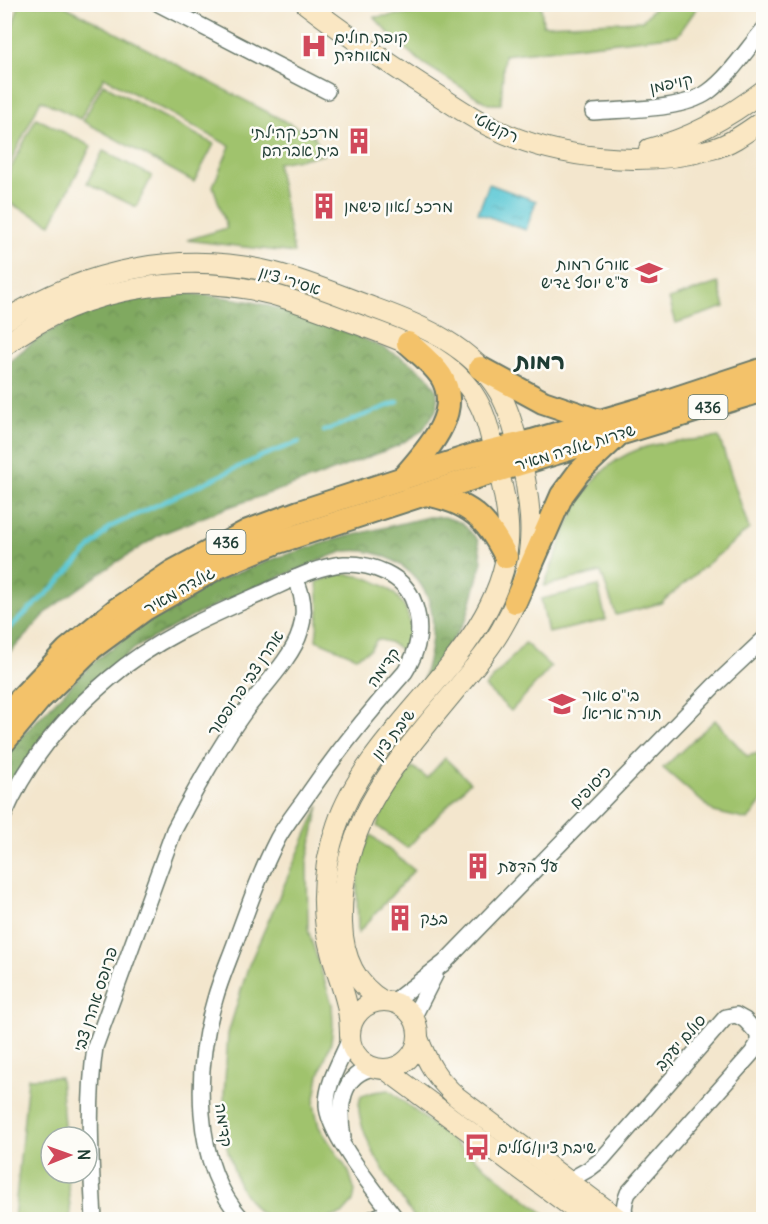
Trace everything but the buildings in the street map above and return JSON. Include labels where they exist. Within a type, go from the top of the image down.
[{"type":"main road","points":[[403,478],[423,455],[439,430],[447,415],[449,400],[441,376],[408,343]]},
{"type":"main road","points":[[480,368],[543,402],[599,421]]},
{"type":"main road","name":"436","points":[[519,454],[599,421],[764,369]]},
{"type":"main road","name":"שדרות גולדה מאיר","points":[[496,460],[623,432],[764,390]]},
{"type":"main road","points":[[515,602],[562,495],[590,460],[623,432]]},
{"type":"main road","name":"גולדה מאיר","points":[[4,716],[44,672],[93,627],[172,572],[249,531],[403,478],[496,460]]},
{"type":"main road","name":"גולדה מאיר","points":[[4,742],[40,699],[92,648],[145,609],[182,587],[218,567],[266,547],[426,494],[496,460]]},
{"type":"main road","points":[[426,494],[455,501],[482,518],[506,557]]},
{"type":"street","points":[[159,4],[191,11],[327,90]]},
{"type":"street","name":"רקנאטי","points":[[306,4],[342,32],[492,128],[542,147],[596,156],[651,159],[714,148],[764,120]]},
{"type":"street","name":"רקנאטי","points":[[328,4],[405,74]]},
{"type":"street","name":"קויפמן","points":[[593,112],[664,105],[696,98],[706,93],[729,72],[764,29]]},
{"type":"street","name":"רקנאטי","points":[[596,156],[619,156],[673,143],[727,116],[764,90]]},
{"type":"street","name":"אסירי ציון","points":[[4,321],[38,301],[101,276],[147,266],[172,263],[219,263],[272,273],[298,280],[416,324],[459,349],[480,368],[499,392],[508,413],[519,454]]},
{"type":"street","name":"אסירי ציון","points":[[4,346],[48,319],[106,296],[150,286],[196,283],[239,287],[276,295],[408,343],[446,366],[470,389],[483,412],[496,460]]},
{"type":"street","name":"שיבת ציון","points":[[388,1002],[365,988],[350,965],[342,928],[345,872],[358,829],[368,807],[390,771],[490,648],[515,602],[524,580],[531,547],[530,514],[519,454]]},
{"type":"street","name":"שיבת ציון","points":[[350,1035],[350,1013],[328,942],[323,905],[325,865],[338,821],[349,796],[373,759],[472,635],[496,594],[506,557],[509,532],[496,460]]},
{"type":"street","name":"קדימה","points":[[4,815],[47,742],[81,704],[132,660],[186,628],[295,578],[343,564],[364,565],[383,570],[398,580],[413,598],[419,639],[412,660],[405,672],[340,750],[279,837],[251,899],[215,998],[200,1075],[202,1112],[212,1166],[222,1191],[243,1220]]},
{"type":"street","name":"אהרן צבי פרופסור","points":[[189,801],[244,712],[293,648],[300,633],[304,609],[301,591],[295,578]]},
{"type":"street","name":"כיסופים","points":[[413,1018],[429,985],[444,963],[714,686],[764,639]]},
{"type":"street","name":"פרופס אהרן צבי","points":[[94,1220],[89,1140],[90,1081],[95,1047],[174,830],[189,801]]},
{"type":"street","name":"כיסופים","points":[[388,1002],[444,963]]},
{"type":"street","points":[[370,1220],[394,1215],[350,1156],[330,1122],[326,1107],[333,1078],[350,1035],[352,1023],[364,1008],[388,1002],[401,1006],[413,1018],[426,1059],[440,1082],[620,1220]]},
{"type":"street","name":"סולם יעקב","points":[[568,1181],[589,1170],[602,1158],[726,1017],[736,1015],[745,1020],[758,1034],[758,1044],[628,1193],[624,1202],[626,1220]]},
{"type":"street","points":[[350,1035],[352,1048],[358,1057],[380,1069],[589,1220]]},
{"type":"street","points":[[350,1156],[340,1123],[343,1096],[354,1075],[362,1070],[395,1068],[404,1063],[416,1047],[418,1038]]},
{"type":"green space","points":[[19,5],[63,5],[315,137],[323,155],[277,163],[294,253],[187,240],[227,228],[213,186],[230,146],[104,77],[80,119],[41,100],[5,173],[5,51]]},
{"type":"green space","points":[[502,5],[541,5],[543,25],[642,21],[657,5],[699,5],[678,35],[504,55],[501,104],[488,104],[424,64],[398,43],[374,17]]},
{"type":"green space","points":[[103,84],[214,144],[194,182],[83,121]]},
{"type":"green space","points":[[36,118],[91,146],[51,224],[5,201],[5,180]]},
{"type":"green space","points":[[103,151],[152,176],[136,207],[87,183]]},
{"type":"green space","points":[[718,283],[725,307],[676,323],[669,299]]},
{"type":"green space","points":[[180,293],[257,303],[327,324],[383,347],[425,375],[436,389],[438,407],[422,431],[397,446],[161,534],[50,609],[5,658],[5,366],[44,335],[85,314],[130,300]]},
{"type":"green space","points":[[719,437],[749,529],[661,603],[616,615],[601,572],[544,586],[571,518],[582,497],[612,463],[633,451],[659,444]]},
{"type":"green space","points":[[428,517],[445,517],[462,523],[478,540],[482,561],[466,620],[422,684],[432,633],[429,601],[423,587],[412,574],[385,557],[360,551],[343,552],[238,595],[137,647],[111,669],[42,742],[12,781],[5,796],[5,757],[13,745],[95,661],[145,623],[201,587],[279,557],[337,539]]},
{"type":"green space","points":[[339,574],[372,580],[391,591],[399,599],[405,608],[411,630],[410,638],[403,651],[389,642],[377,639],[370,650],[356,657],[316,640],[319,611],[317,582]]},
{"type":"green space","points":[[598,586],[606,620],[548,633],[541,599]]},
{"type":"green space","points":[[525,643],[551,667],[511,711],[485,687]]},
{"type":"green space","points":[[715,720],[747,756],[763,752],[763,800],[748,820],[714,812],[663,768]]},
{"type":"green space","points":[[445,758],[470,782],[407,848],[377,826],[385,804],[413,767],[427,778]]},
{"type":"green space","points":[[319,806],[307,862],[308,930],[332,1004],[333,1025],[331,1042],[319,1075],[314,1104],[319,1127],[349,1172],[355,1191],[353,1202],[342,1214],[326,1219],[278,1219],[258,1212],[239,1186],[227,1148],[224,1096],[228,1034],[248,967]]},
{"type":"green space","points":[[371,835],[414,870],[358,933],[358,862]]},
{"type":"green space","points":[[60,1077],[64,1125],[39,1125],[39,1185],[68,1185],[71,1219],[14,1219],[28,1078]]},
{"type":"green space","points":[[389,1090],[551,1219],[454,1220],[441,1215],[432,1219],[415,1219],[381,1167],[366,1137],[362,1123],[359,1108],[361,1096]]},
{"type":"water","points":[[489,184],[536,201],[526,230],[478,213]]},
{"type":"waterway","points":[[324,431],[398,402]]},
{"type":"waterway","points":[[4,633],[54,587],[110,527],[262,456],[299,442]]},
{"type":"place","name":"קופת חולים מאוחדת","points":[[314,46]]},
{"type":"place","name":"מרכז קהילתי בית אברהם","points":[[359,141]]},
{"type":"place","name":"מרכז לאון פישמן","points":[[324,206]]},
{"type":"place","name":"אורט רמות ע\"ש יוסף גדיש","points":[[649,273]]},
{"type":"place","name":"בי\"ס אור תורה אריאל","points":[[562,704]]},
{"type":"place","name":"עץ הדעת","points":[[478,866]]},
{"type":"place","name":"בזק","points":[[400,918]]},
{"type":"place","name":"שיבת ציון/טללים","points":[[477,1147]]},
{"type":"district","name":"רמות","points":[[540,361]]}]
